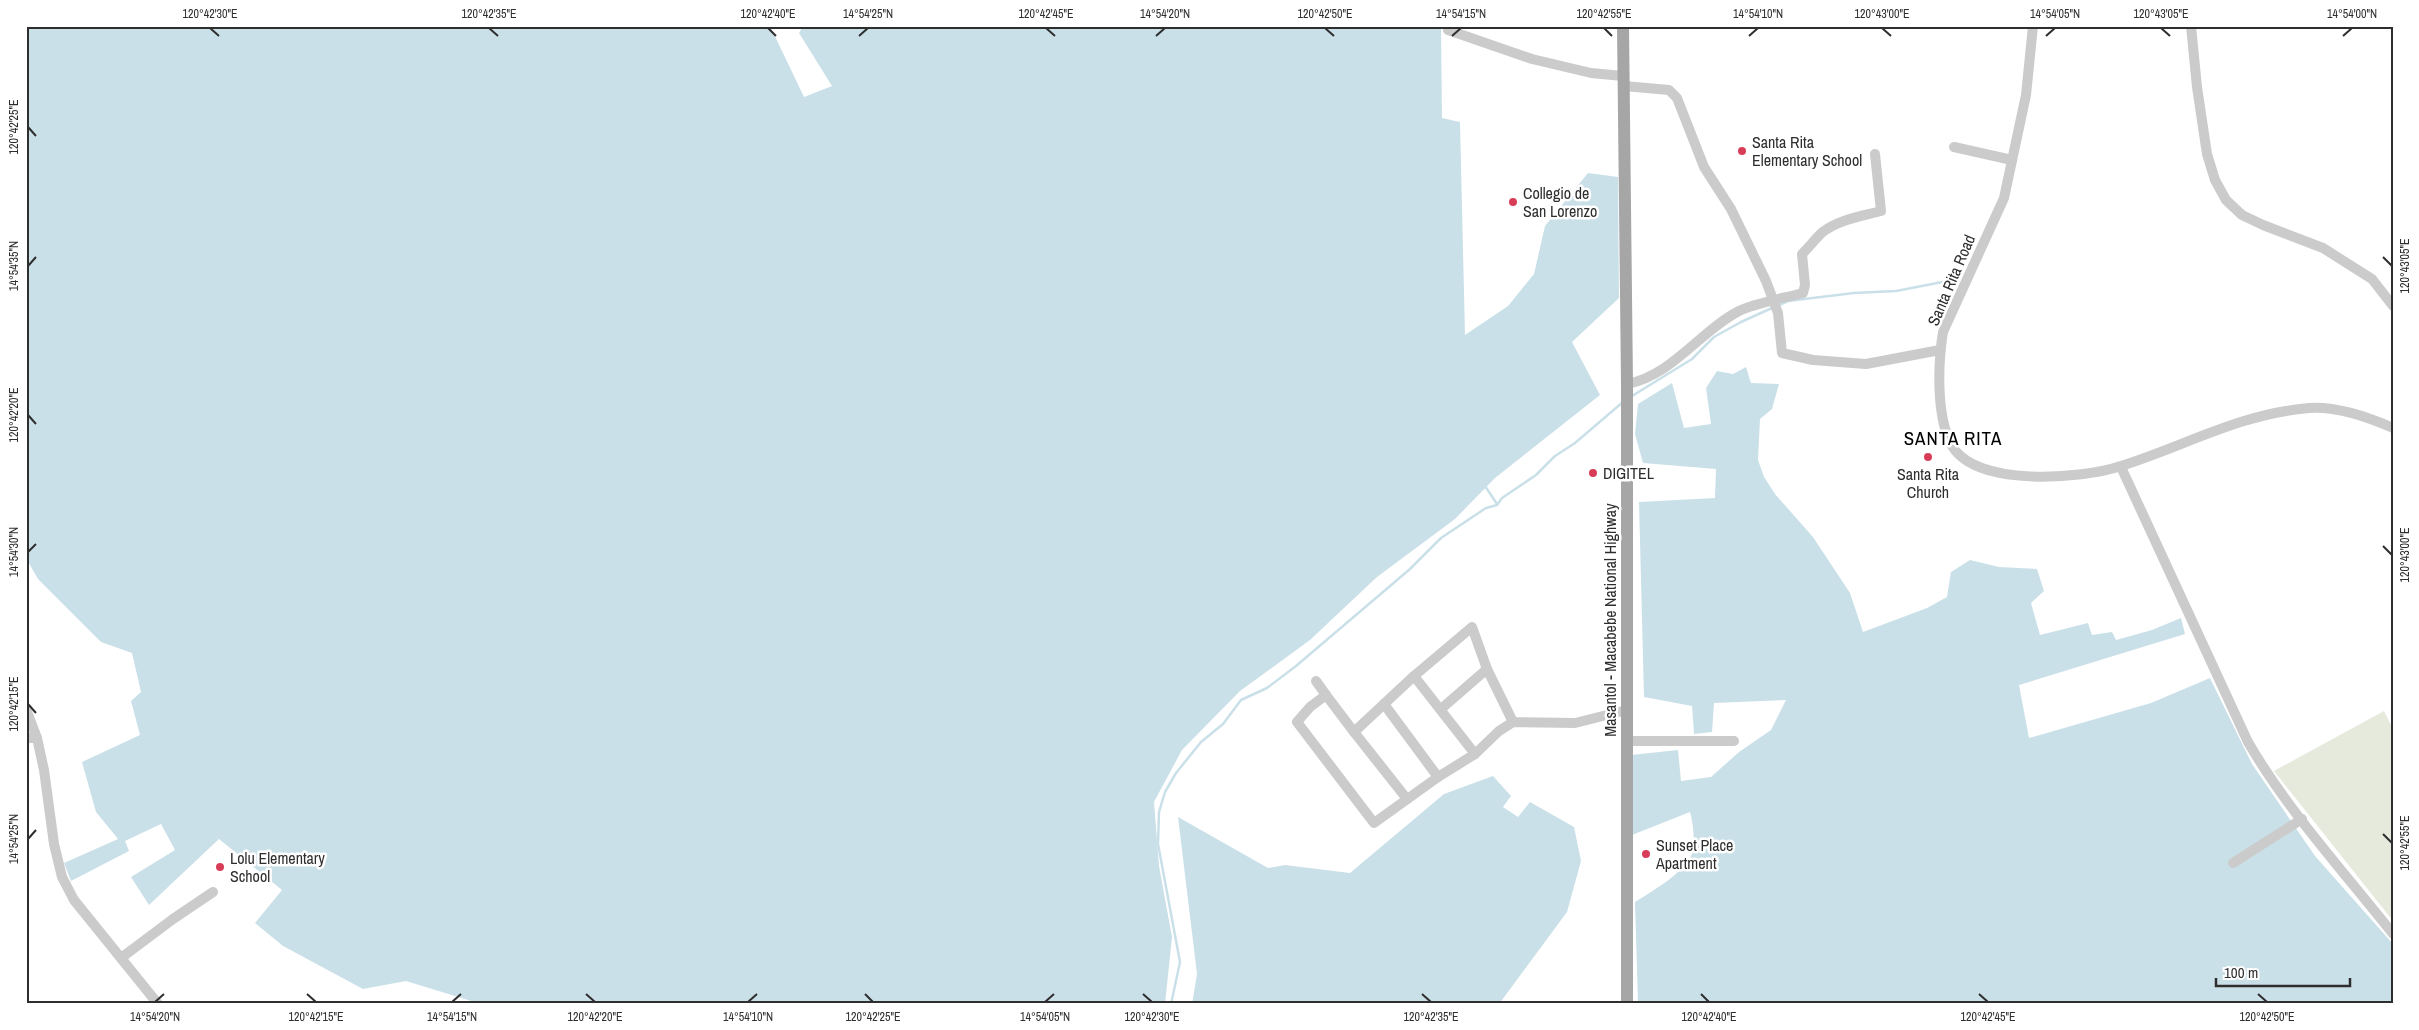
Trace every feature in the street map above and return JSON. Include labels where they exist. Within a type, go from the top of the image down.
[{"type":"main road","name":"Masantol - Macabebe National Highway","points":[[1623,26],[1627,386],[1627,1004]]},
{"type":"street","name":"Santa Rita Road","points":[[2033,26],[2026,95],[2004,198],[1943,332],[1940,350],[1942,419],[1951,445],[1965,459],[1991,472],[2032,478],[2077,475],[2121,467],[2223,427],[2258,417],[2310,408],[2364,416],[2393,428]]},
{"type":"street","points":[[2191,26],[2207,154],[2215,180],[2226,200],[2242,214],[2263,225],[2323,248],[2372,279],[2393,306]]},
{"type":"street","points":[[1448,30],[1532,59],[1669,90],[1677,98],[1704,167],[1731,209],[1755,257],[1775,307],[1782,353],[1813,360],[1866,364],[1940,350]]},
{"type":"street","points":[[1954,147],[2012,160]]},
{"type":"street","points":[[1627,386],[1660,371],[1740,310],[1775,307],[1803,294],[1805,285],[1802,254],[1819,238],[1822,232],[1849,219],[1881,211],[1876,154]]},
{"type":"street","points":[[2121,467],[2244,734],[2262,765],[2393,934]]},
{"type":"street","points":[[1354,732],[1414,676],[1472,627],[1487,669],[1513,722]]},
{"type":"street","points":[[1441,710],[1487,669]]},
{"type":"street","points":[[1414,676],[1475,754]]},
{"type":"street","points":[[1316,681],[1407,799]]},
{"type":"street","points":[[1326,696],[1310,707],[1297,722],[1374,823],[1438,777],[1475,754],[1499,731],[1513,722],[1575,723],[1627,710]]},
{"type":"street","points":[[1384,704],[1438,777]]},
{"type":"street","points":[[26,709],[32,738],[44,770],[54,844],[62,877],[74,900],[158,1004]]},
{"type":"street","points":[[1627,741],[1734,740]]},
{"type":"street","points":[[2233,862],[2302,819]]},
{"type":"street","points":[[121,958],[213,892]]},
{"type":"shaded area","points":[[2384,711],[2393,729],[2393,921],[2274,771]]},
{"type":"water","points":[[26,26],[770,26],[804,97],[832,86],[799,33],[803,26],[1441,26],[1442,118],[1460,122],[1465,335],[1508,306],[1534,274],[1545,226],[1588,173],[1618,177],[1619,298],[1572,342],[1600,395],[1495,478],[1455,519],[1377,577],[1310,640],[1240,691],[1182,750],[1154,802],[1159,866],[1172,937],[1165,1004],[481,1004],[406,981],[363,989],[283,946],[255,923],[282,890],[219,839],[149,905],[131,877],[175,850],[161,824],[125,841],[129,851],[71,881],[64,863],[118,839],[96,812],[82,762],[140,735],[131,701],[141,692],[132,653],[101,642],[38,579],[26,558]]},
{"type":"water","points":[[1746,367],[1751,383],[1779,384],[1772,409],[1760,419],[1758,460],[1764,477],[1775,494],[1813,537],[1850,593],[1863,632],[1927,608],[1947,597],[1951,572],[1970,560],[1999,567],[2037,569],[2044,591],[2031,603],[2040,635],[2088,623],[2092,635],[2112,632],[2116,640],[2152,630],[2181,618],[2185,634],[2019,685],[2029,738],[2151,703],[2210,678],[2252,764],[2315,856],[2393,944],[2393,1004],[1638,1004],[1635,902],[1668,880],[1684,866],[1693,851],[1694,836],[1690,812],[1632,835],[1631,755],[1678,750],[1681,781],[1711,777],[1739,752],[1771,730],[1786,700],[1714,703],[1712,732],[1694,734],[1692,706],[1644,697],[1639,502],[1715,498],[1716,469],[1643,463],[1635,434],[1638,404],[1672,383],[1684,428],[1711,424],[1706,388],[1717,371],[1733,374]]},
{"type":"water","points":[[1493,776],[1511,796],[1503,807],[1518,817],[1530,802],[1574,827],[1581,861],[1567,912],[1499,1004],[1192,1004],[1197,974],[1178,817],[1268,868],[1285,865],[1350,873],[1444,794]]},
{"type":"waterway","points":[[1777,306],[1788,301],[1854,293],[1896,291],[1958,279]]},
{"type":"waterway","points":[[1632,396],[1692,359],[1714,337],[1772,308]]},
{"type":"waterway","points":[[1171,1004],[1180,962],[1158,844],[1159,812],[1165,792],[1176,773],[1201,742],[1223,724],[1241,700],[1267,688],[1296,666],[1410,569],[1441,538],[1486,508],[1497,505],[1502,498],[1536,475],[1555,456],[1575,443],[1623,402]]},
{"type":"waterway","points":[[1485,486],[1497,504]]},
{"type":"place","name":"Santa Rita Elementary School","points":[[1742,151]]},
{"type":"place","name":"Collegio de San Lorenzo","points":[[1513,202]]},
{"type":"place","name":"Santa Rita Church","points":[[1928,457]]},
{"type":"place","name":"DIGITEL","points":[[1593,473]]},
{"type":"place","name":"Sunset Place Apartment","points":[[1646,854]]},
{"type":"place","name":"Lolu Elementary School","points":[[220,867]]},
{"type":"district","name":"SANTA RITA","points":[[1953,438]]}]
